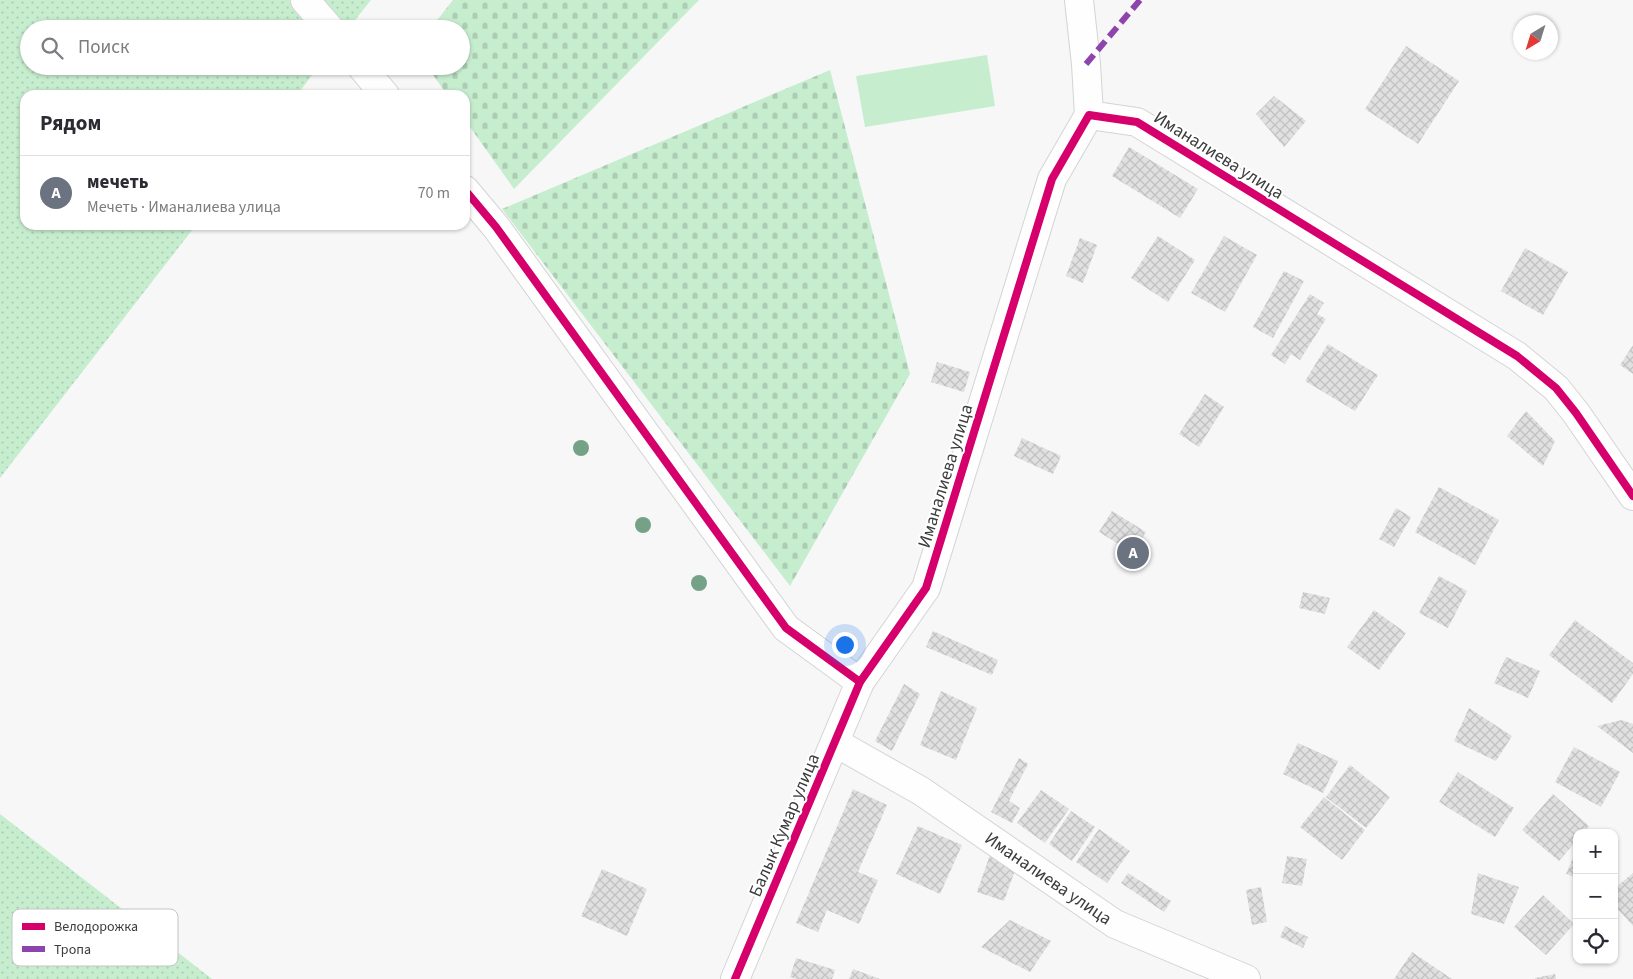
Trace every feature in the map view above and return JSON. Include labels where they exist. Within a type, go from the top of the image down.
[{"type":"street","points":[[305,0],[322,20]]},
{"type":"street","points":[[1080,0],[1089,116]]},
{"type":"street","points":[[368,75],[381,90]]},
{"type":"street","name":"Иманалиева улица","points":[[860,682],[926,588],[1052,179],[1089,116],[1137,122],[1517,356],[1556,388],[1576,413],[1633,496]]},
{"type":"street","points":[[470,196],[496,227],[786,628],[860,682]]},
{"type":"street","name":"Балык Кумар улица","points":[[735,979],[860,682]]},
{"type":"street","name":"Иманалиева улица","points":[[836,742],[921,792],[1115,924],[1246,979]]},
{"type":"green space","points":[[0,0],[371,0],[355,20],[20,20],[20,75],[312,75],[301,90],[20,90],[20,230],[192,230],[0,478]]},
{"type":"green space","points":[[453,0],[699,0],[514,189],[470,127],[470,90],[444,90],[433,75],[470,75],[470,20],[437,20]]},
{"type":"green space","points":[[987,55],[995,106],[865,127],[856,76]]},
{"type":"green space","points":[[830,70],[910,374],[790,586],[502,209]]},
{"type":"green space","points":[[0,814],[122,909],[12,909],[12,966],[178,966],[178,953],[212,979],[0,979]]},
{"type":"building","points":[[1406,46],[1459,81],[1418,144],[1365,109]]},
{"type":"building","points":[[1274,96],[1306,121],[1284,147],[1256,114]]},
{"type":"building","points":[[1129,147],[1198,189],[1180,218],[1112,176]]},
{"type":"building","points":[[1158,236],[1195,260],[1168,302],[1131,278]]},
{"type":"building","points":[[1224,236],[1257,255],[1225,312],[1191,293]]},
{"type":"building","points":[[1080,238],[1097,245],[1083,283],[1066,276]]},
{"type":"building","points":[[1525,248],[1568,272],[1543,315],[1501,291]]},
{"type":"building","points":[[1284,271],[1304,281],[1273,338],[1253,327]]},
{"type":"building","points":[[1310,294],[1324,303],[1317,314],[1326,319],[1300,360],[1291,354],[1285,364],[1271,355]]},
{"type":"building","points":[[1328,344],[1378,375],[1355,411],[1305,381]]},
{"type":"building","points":[[1633,345],[1633,374],[1620,365]]},
{"type":"building","points":[[937,362],[970,372],[964,392],[931,382]]},
{"type":"building","points":[[1205,394],[1224,407],[1199,447],[1179,434]]},
{"type":"building","points":[[1526,411],[1555,441],[1543,466],[1507,436]]},
{"type":"building","points":[[1022,438],[1061,456],[1053,474],[1014,456]]},
{"type":"building","points":[[1439,487],[1499,520],[1475,565],[1415,532]]},
{"type":"building","points":[[1396,508],[1411,517],[1394,547],[1379,539]]},
{"type":"building","points":[[1112,511],[1146,532],[1133,553],[1099,532]]},
{"type":"building","points":[[1439,576],[1467,591],[1448,628],[1419,613]]},
{"type":"building","points":[[1303,592],[1330,598],[1325,614],[1299,608]]},
{"type":"building","points":[[1374,610],[1406,633],[1379,670],[1347,647]]},
{"type":"building","points":[[1575,620],[1633,663],[1633,674],[1612,703],[1549,655]]},
{"type":"building","points":[[933,631],[998,660],[992,675],[926,647]]},
{"type":"building","points":[[1506,657],[1540,671],[1528,698],[1494,683]]},
{"type":"building","points":[[904,684],[920,694],[892,751],[875,741]]},
{"type":"building","points":[[941,691],[977,708],[956,760],[920,745]]},
{"type":"building","points":[[1469,708],[1512,736],[1496,761],[1454,741]]},
{"type":"building","points":[[1622,720],[1633,724],[1633,753],[1597,726]]},
{"type":"building","points":[[1298,743],[1338,761],[1323,793],[1283,774]]},
{"type":"building","points":[[1574,747],[1620,772],[1601,807],[1555,782]]},
{"type":"building","points":[[1019,758],[1028,764],[1009,801],[1020,808],[1012,823],[991,812]]},
{"type":"building","points":[[1350,765],[1390,797],[1366,828],[1326,797]]},
{"type":"building","points":[[1458,772],[1514,808],[1495,837],[1439,802]]},
{"type":"building","points":[[853,789],[887,805],[858,872],[878,880],[859,924],[827,910],[818,932],[796,923]]},
{"type":"building","points":[[1041,790],[1069,809],[1045,843],[1017,823]]},
{"type":"building","points":[[1553,794],[1589,826],[1586,829],[1573,829],[1573,845],[1559,861],[1522,830]]},
{"type":"building","points":[[1324,797],[1365,830],[1342,860],[1300,827]]},
{"type":"building","points":[[1071,811],[1095,827],[1072,861],[1049,844]]},
{"type":"building","points":[[918,826],[962,845],[940,894],[896,874]]},
{"type":"building","points":[[1099,829],[1130,851],[1107,883],[1076,862]]},
{"type":"building","points":[[991,852],[1018,862],[1004,901],[977,892]]},
{"type":"building","points":[[1287,856],[1307,859],[1302,886],[1282,883]]},
{"type":"building","points":[[1573,858],[1573,877],[1566,874]]},
{"type":"building","points":[[602,869],[647,889],[627,936],[581,916]]},
{"type":"building","points":[[1128,873],[1171,901],[1164,912],[1121,883]]},
{"type":"building","points":[[1478,873],[1519,887],[1504,924],[1471,914]]},
{"type":"building","points":[[1633,873],[1633,926],[1618,909],[1618,886]]},
{"type":"building","points":[[1261,887],[1267,922],[1252,925],[1246,890]]},
{"type":"building","points":[[1543,895],[1573,923],[1546,955],[1514,927]]},
{"type":"building","points":[[1010,920],[1051,941],[1030,972],[981,947]]},
{"type":"building","points":[[1285,926],[1308,937],[1303,948],[1280,937]]},
{"type":"building","points":[[1412,952],[1452,979],[1394,979]]},
{"type":"building","points":[[796,958],[835,970],[832,979],[796,979],[790,977]]},
{"type":"building","points":[[853,969],[880,979],[849,979]]},
{"type":"building","points":[[1555,974],[1556,979],[1535,979],[1535,978]]},
{"type":"marked path","points":[[1086,64],[1140,0]]},
{"type":"cycle path","points":[[735,979],[860,682],[926,588],[1052,179],[1089,115],[1137,122],[1517,356],[1556,388],[1576,413],[1633,496]]},
{"type":"cycle path","points":[[470,196],[496,227],[786,628],[860,682]]},
{"type":"place","name":"мечеть","points":[[1133,553]]}]
